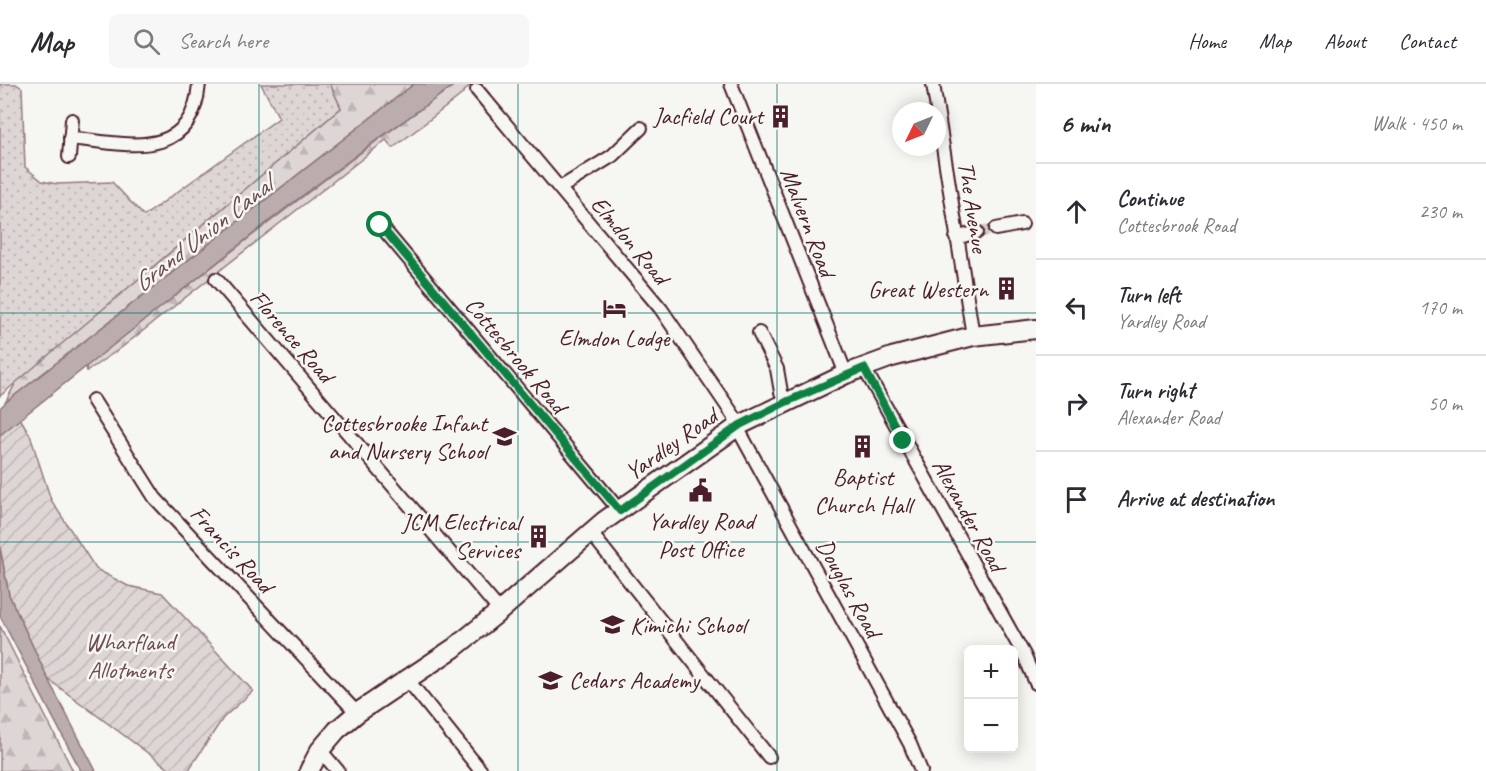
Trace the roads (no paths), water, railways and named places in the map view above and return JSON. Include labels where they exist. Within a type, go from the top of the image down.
[{"type":"main road","name":"Yardley Road","points":[[309,771],[320,750],[337,730],[357,713],[454,648],[591,533],[738,426],[846,374],[911,352],[973,336],[1036,329]]},
{"type":"street","points":[[70,138],[153,145],[166,141],[186,123],[197,99],[198,84]]},
{"type":"street","name":"Malvern Road","points":[[731,84],[846,374]]},
{"type":"street","name":"The Avenue","points":[[933,84],[973,336]]},
{"type":"street","name":"Elmdon Road","points":[[477,90],[661,309],[738,426]]},
{"type":"street","points":[[69,157],[72,120]]},
{"type":"street","points":[[560,188],[612,156],[641,128]]},
{"type":"street","points":[[996,229],[1022,224]]},
{"type":"street","name":"Cottesbrook Road","points":[[380,225],[620,511]]},
{"type":"street","points":[[956,238],[977,232]]},
{"type":"street","name":"Florence Road","points":[[216,279],[500,611]]},
{"type":"street","points":[[759,333],[777,369],[781,392],[786,402]]},
{"type":"street","name":"Alexander Road","points":[[864,368],[1024,656],[1036,683]]},
{"type":"street","name":"Francis Road","points":[[93,400],[155,498],[357,713]]},
{"type":"street","name":"Douglas Road","points":[[738,426],[910,744],[921,771]]},
{"type":"street","points":[[591,533],[770,758]]},
{"type":"street","points":[[407,679],[481,771]]},
{"type":"street","points":[[320,750],[338,771]]},
{"type":"tunnel","points":[[977,232],[996,229]]},
{"type":"place","name":"Jacfield Court","points":[[781,116]]},
{"type":"place","name":"Great Western","points":[[1006,289]]},
{"type":"place","name":"Elmdon Lodge","points":[[614,308]]},
{"type":"place","name":"Cottesbrooke Infant and Nursery School","points":[[505,437]]},
{"type":"place","name":"Baptist Church Hall","points":[[863,447]]},
{"type":"place","name":"Yardley Road Post Office","points":[[701,491]]},
{"type":"place","name":"JCM Electrical Services","points":[[538,536]]},
{"type":"place","name":"Kimichi School","points":[[612,625]]},
{"type":"place","name":"Cedars Academy","points":[[551,680]]},
{"type":"water label","name":"Grand Union Canal","points":[[202,234]]},
{"type":"park label","name":"Wharfland Allotments","points":[[130,656]]}]
